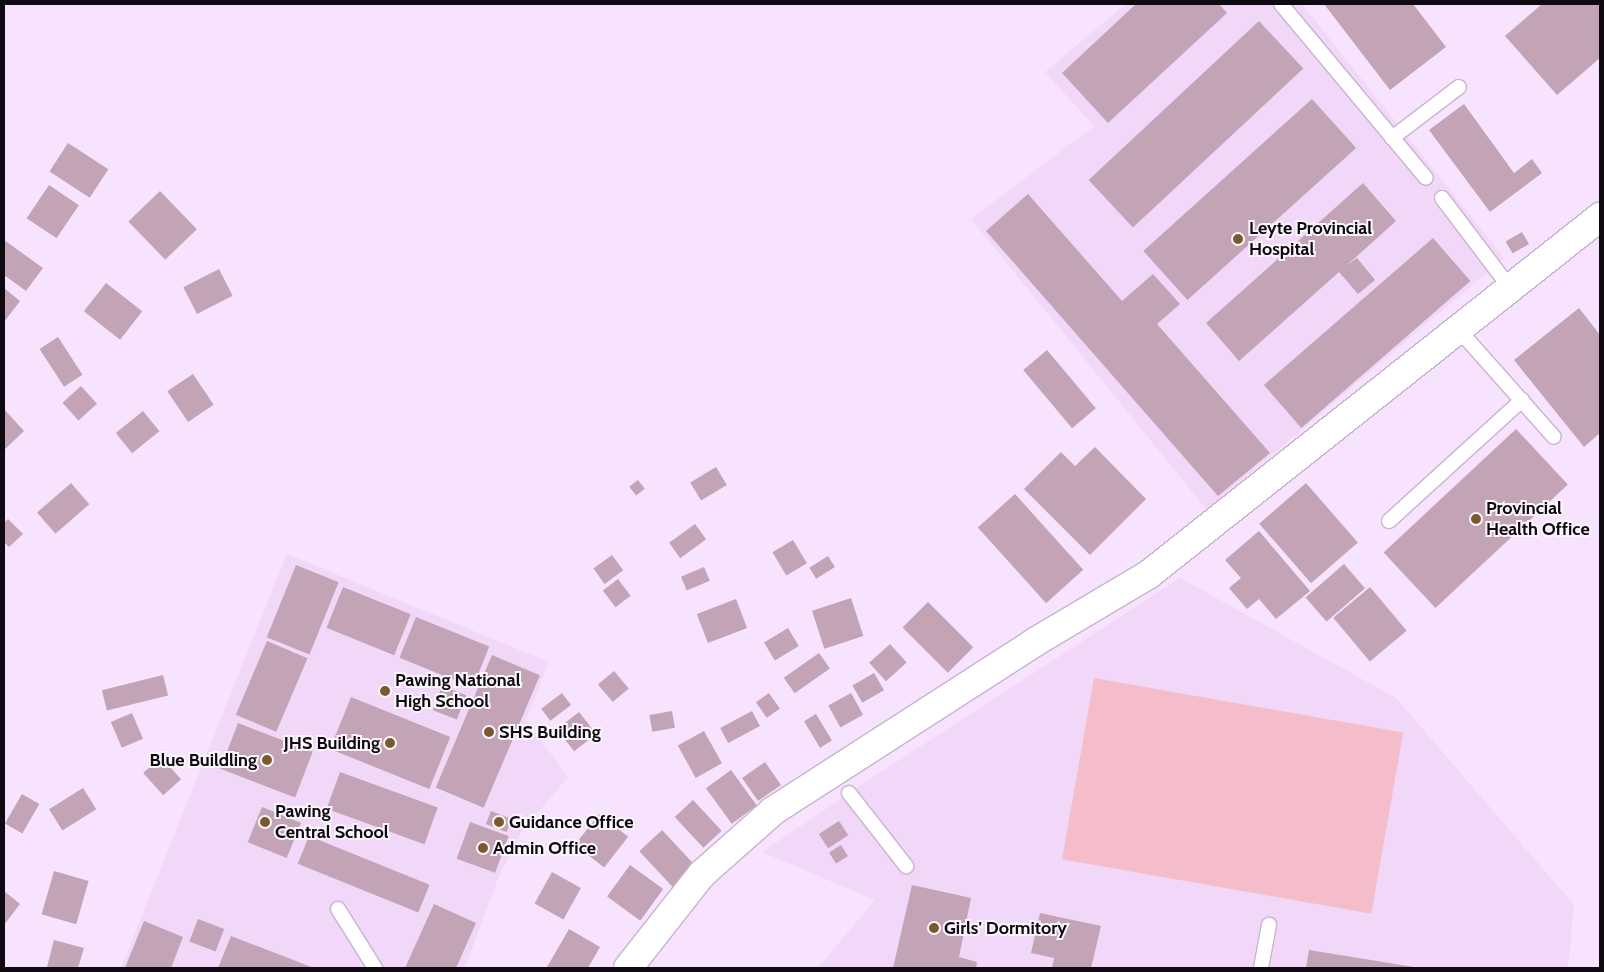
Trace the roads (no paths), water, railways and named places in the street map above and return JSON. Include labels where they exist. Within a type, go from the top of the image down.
[{"type":"street","points":[[628,968],[702,874],[773,811],[1035,642],[1148,575],[1600,217]]},
{"type":"lane","points":[[1281,4],[1426,178]]},
{"type":"lane","points":[[1392,138],[1460,87]]},
{"type":"lane","points":[[1442,198],[1510,288]]},
{"type":"lane","points":[[1458,329],[1554,437]]},
{"type":"lane","points":[[1389,521],[1522,400]]},
{"type":"lane","points":[[849,793],[906,866]]},
{"type":"lane","points":[[338,909],[375,968]]},
{"type":"lane","points":[[1261,968],[1269,925]]},
{"type":"place","name":"Leyte Provincial Hospital","points":[[1238,239]]},
{"type":"place","name":"Provincial Health Office","points":[[1476,519]]},
{"type":"place","name":"Pawing National High School","points":[[385,691]]},
{"type":"place","name":"SHS Building","points":[[489,732]]},
{"type":"place","name":"JHS Building","points":[[390,743]]},
{"type":"place","name":"Blue Buildling","points":[[267,760]]},
{"type":"place","name":"Pawing Central School","points":[[265,822]]},
{"type":"place","name":"Guidance Office","points":[[499,822]]},
{"type":"place","name":"Admin Office","points":[[483,848]]},
{"type":"place","name":"Girls' Dormitory","points":[[934,928]]}]
